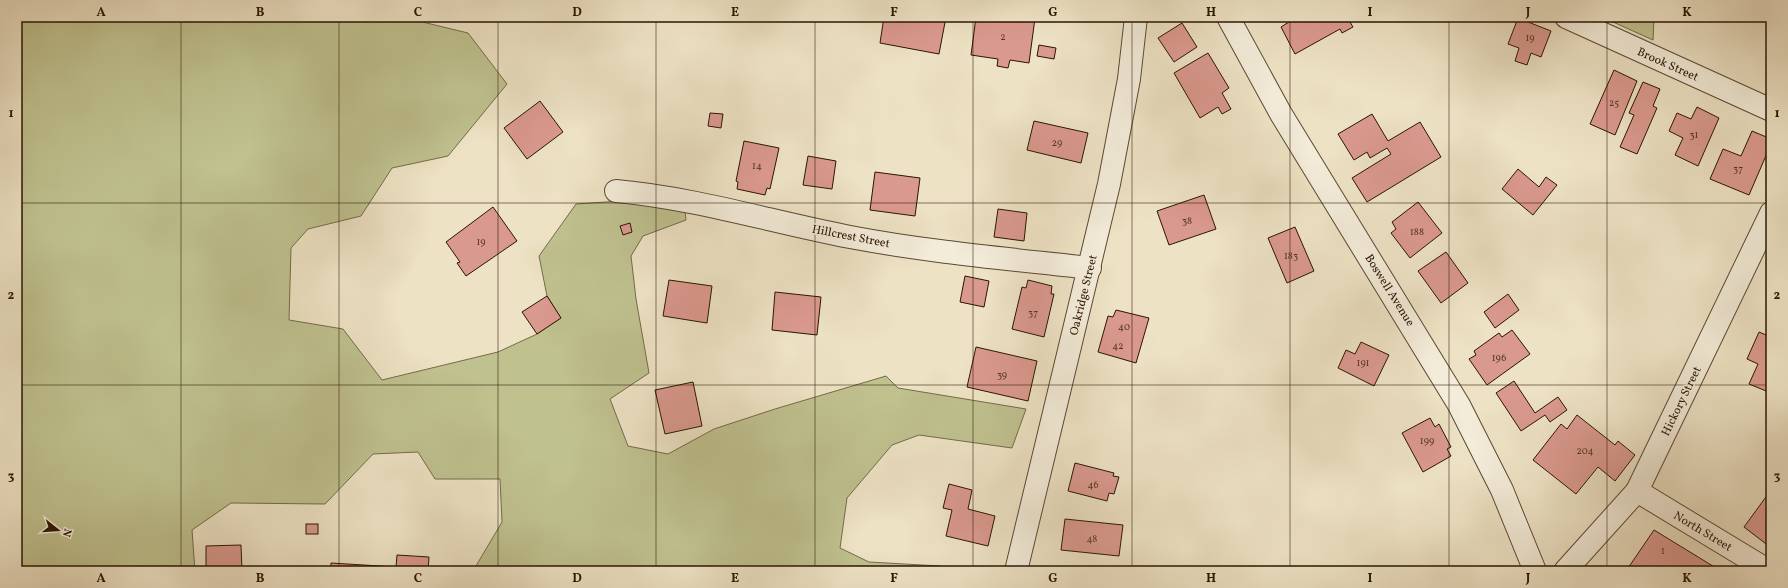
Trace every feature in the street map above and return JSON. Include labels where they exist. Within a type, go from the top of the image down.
[{"type":"street","name":"Oakridge Street","points":[[1016,571],[1090,268],[1116,149],[1129,79],[1136,17]]},
{"type":"street","name":"Boswell Avenue","points":[[1228,17],[1281,114],[1459,405],[1502,490],[1535,571]]},
{"type":"street","name":"Brook Street","points":[[1566,17],[1771,110]]},
{"type":"street","name":"Hillcrest Street","points":[[616,191],[677,200],[888,244],[1090,268]]},
{"type":"street","name":"Hickory Street","points":[[1565,571],[1637,491],[1771,213]]},
{"type":"street","name":"North Street","points":[[1637,491],[1769,571]]},
{"type":"green space","points":[[17,17],[402,17],[468,33],[507,84],[448,156],[392,168],[361,216],[308,229],[291,248],[289,320],[343,329],[382,380],[498,352],[537,334],[561,318],[547,296],[539,256],[576,204],[621,201],[685,211],[686,220],[643,236],[631,256],[636,299],[649,373],[610,399],[628,446],[668,454],[714,429],[886,376],[898,388],[1026,409],[1012,448],[919,435],[892,445],[847,498],[840,548],[869,562],[940,566],[954,571],[473,571],[502,522],[500,479],[435,479],[418,452],[373,454],[325,504],[231,503],[192,530],[195,571],[17,571]]},
{"type":"green space","points":[[1602,17],[1654,17],[1653,40]]},
{"type":"building","points":[[884,17],[946,17],[939,54],[880,43]]},
{"type":"building","points":[[976,17],[1035,18],[1029,63],[1010,60],[1008,68],[997,66],[998,59],[971,55]]},
{"type":"building","points":[[1289,17],[1347,17],[1353,27],[1342,33],[1340,29],[1295,54],[1281,27],[1289,22],[1286,19]]},
{"type":"building","points":[[1518,18],[1551,31],[1541,57],[1531,53],[1527,65],[1515,61],[1519,48],[1508,44]]},
{"type":"building","points":[[1182,23],[1197,47],[1174,62],[1158,38]]},
{"type":"building","points":[[1039,45],[1056,48],[1054,59],[1037,56]]},
{"type":"building","points":[[1208,53],[1229,88],[1222,93],[1231,109],[1222,114],[1218,107],[1200,118],[1174,73]]},
{"type":"building","points":[[1614,70],[1637,81],[1615,135],[1590,124]]},
{"type":"building","points":[[1643,82],[1660,89],[1653,106],[1657,108],[1637,154],[1620,147],[1634,115],[1629,113]]},
{"type":"building","points":[[540,101],[563,132],[527,159],[504,128]]},
{"type":"building","points":[[1697,107],[1719,118],[1698,166],[1675,155],[1683,138],[1669,131],[1677,113],[1691,119]]},
{"type":"building","points":[[710,113],[723,114],[721,128],[708,126]]},
{"type":"building","points":[[1372,114],[1388,141],[1420,122],[1441,157],[1367,202],[1352,178],[1391,154],[1387,148],[1370,158],[1367,152],[1354,160],[1338,134]]},
{"type":"building","points":[[1034,121],[1088,133],[1081,163],[1027,150]]},
{"type":"building","points":[[1752,131],[1771,139],[1771,144],[1749,195],[1710,179],[1723,149],[1741,156]]},
{"type":"building","points":[[744,141],[779,148],[770,189],[767,188],[765,195],[737,189],[738,182],[736,181]]},
{"type":"building","points":[[808,156],[836,161],[832,189],[803,185]]},
{"type":"building","points":[[1518,169],[1539,187],[1546,177],[1557,185],[1533,215],[1502,189]]},
{"type":"building","points":[[875,172],[920,178],[915,216],[870,210]]},
{"type":"building","points":[[1204,195],[1216,229],[1169,245],[1157,211]]},
{"type":"building","points":[[1418,202],[1442,233],[1410,258],[1391,233],[1396,229],[1392,222]]},
{"type":"building","points":[[493,207],[517,241],[466,276],[457,263],[460,262],[446,242]]},
{"type":"building","points":[[998,209],[1027,213],[1024,241],[994,237]]},
{"type":"building","points":[[630,223],[632,232],[623,235],[620,226]]},
{"type":"building","points":[[1295,227],[1314,271],[1287,283],[1268,238]]},
{"type":"building","points":[[1446,252],[1468,283],[1441,303],[1418,271]]},
{"type":"building","points":[[965,276],[989,281],[984,307],[960,302]]},
{"type":"building","points":[[669,280],[712,286],[707,323],[663,316]]},
{"type":"building","points":[[1028,280],[1052,286],[1051,294],[1054,294],[1044,337],[1012,329],[1022,287],[1026,288]]},
{"type":"building","points":[[775,292],[821,297],[817,335],[772,330]]},
{"type":"building","points":[[1508,294],[1519,310],[1495,328],[1484,312]]},
{"type":"building","points":[[547,296],[561,318],[537,334],[522,312]]},
{"type":"building","points":[[1116,310],[1149,318],[1136,363],[1098,352],[1108,316],[1113,317]]},
{"type":"building","points":[[1512,330],[1530,354],[1487,385],[1469,359],[1476,355],[1474,351],[1499,333],[1502,337]]},
{"type":"building","points":[[1759,332],[1771,337],[1771,393],[1749,384],[1758,364],[1747,359]]},
{"type":"building","points":[[1361,342],[1389,355],[1374,386],[1338,368],[1346,350],[1355,354]]},
{"type":"building","points":[[976,347],[1037,361],[1028,401],[967,387]]},
{"type":"building","points":[[1514,381],[1535,413],[1558,397],[1567,410],[1550,422],[1545,415],[1521,431],[1496,393]]},
{"type":"building","points":[[693,382],[702,426],[665,434],[655,390]]},
{"type":"building","points":[[1577,415],[1615,445],[1618,441],[1635,455],[1615,481],[1598,467],[1576,494],[1533,460],[1561,424],[1567,429]]},
{"type":"building","points":[[1430,418],[1435,427],[1439,424],[1451,447],[1447,449],[1451,456],[1423,472],[1402,433]]},
{"type":"building","points":[[1075,463],[1114,473],[1113,476],[1119,477],[1114,494],[1109,493],[1107,501],[1068,491]]},
{"type":"building","points":[[949,484],[972,490],[968,509],[995,516],[988,546],[946,536],[952,510],[943,508]]},
{"type":"building","points":[[1771,490],[1771,546],[1770,547],[1744,527]]},
{"type":"building","points":[[1065,519],[1123,525],[1119,556],[1061,550]]},
{"type":"building","points":[[306,524],[318,524],[318,534],[306,534]]},
{"type":"building","points":[[1654,530],[1721,571],[1626,571]]},
{"type":"building","points":[[241,545],[242,571],[206,571],[206,546]]},
{"type":"building","points":[[397,555],[429,557],[428,571],[331,571],[331,563],[396,567]]}]
